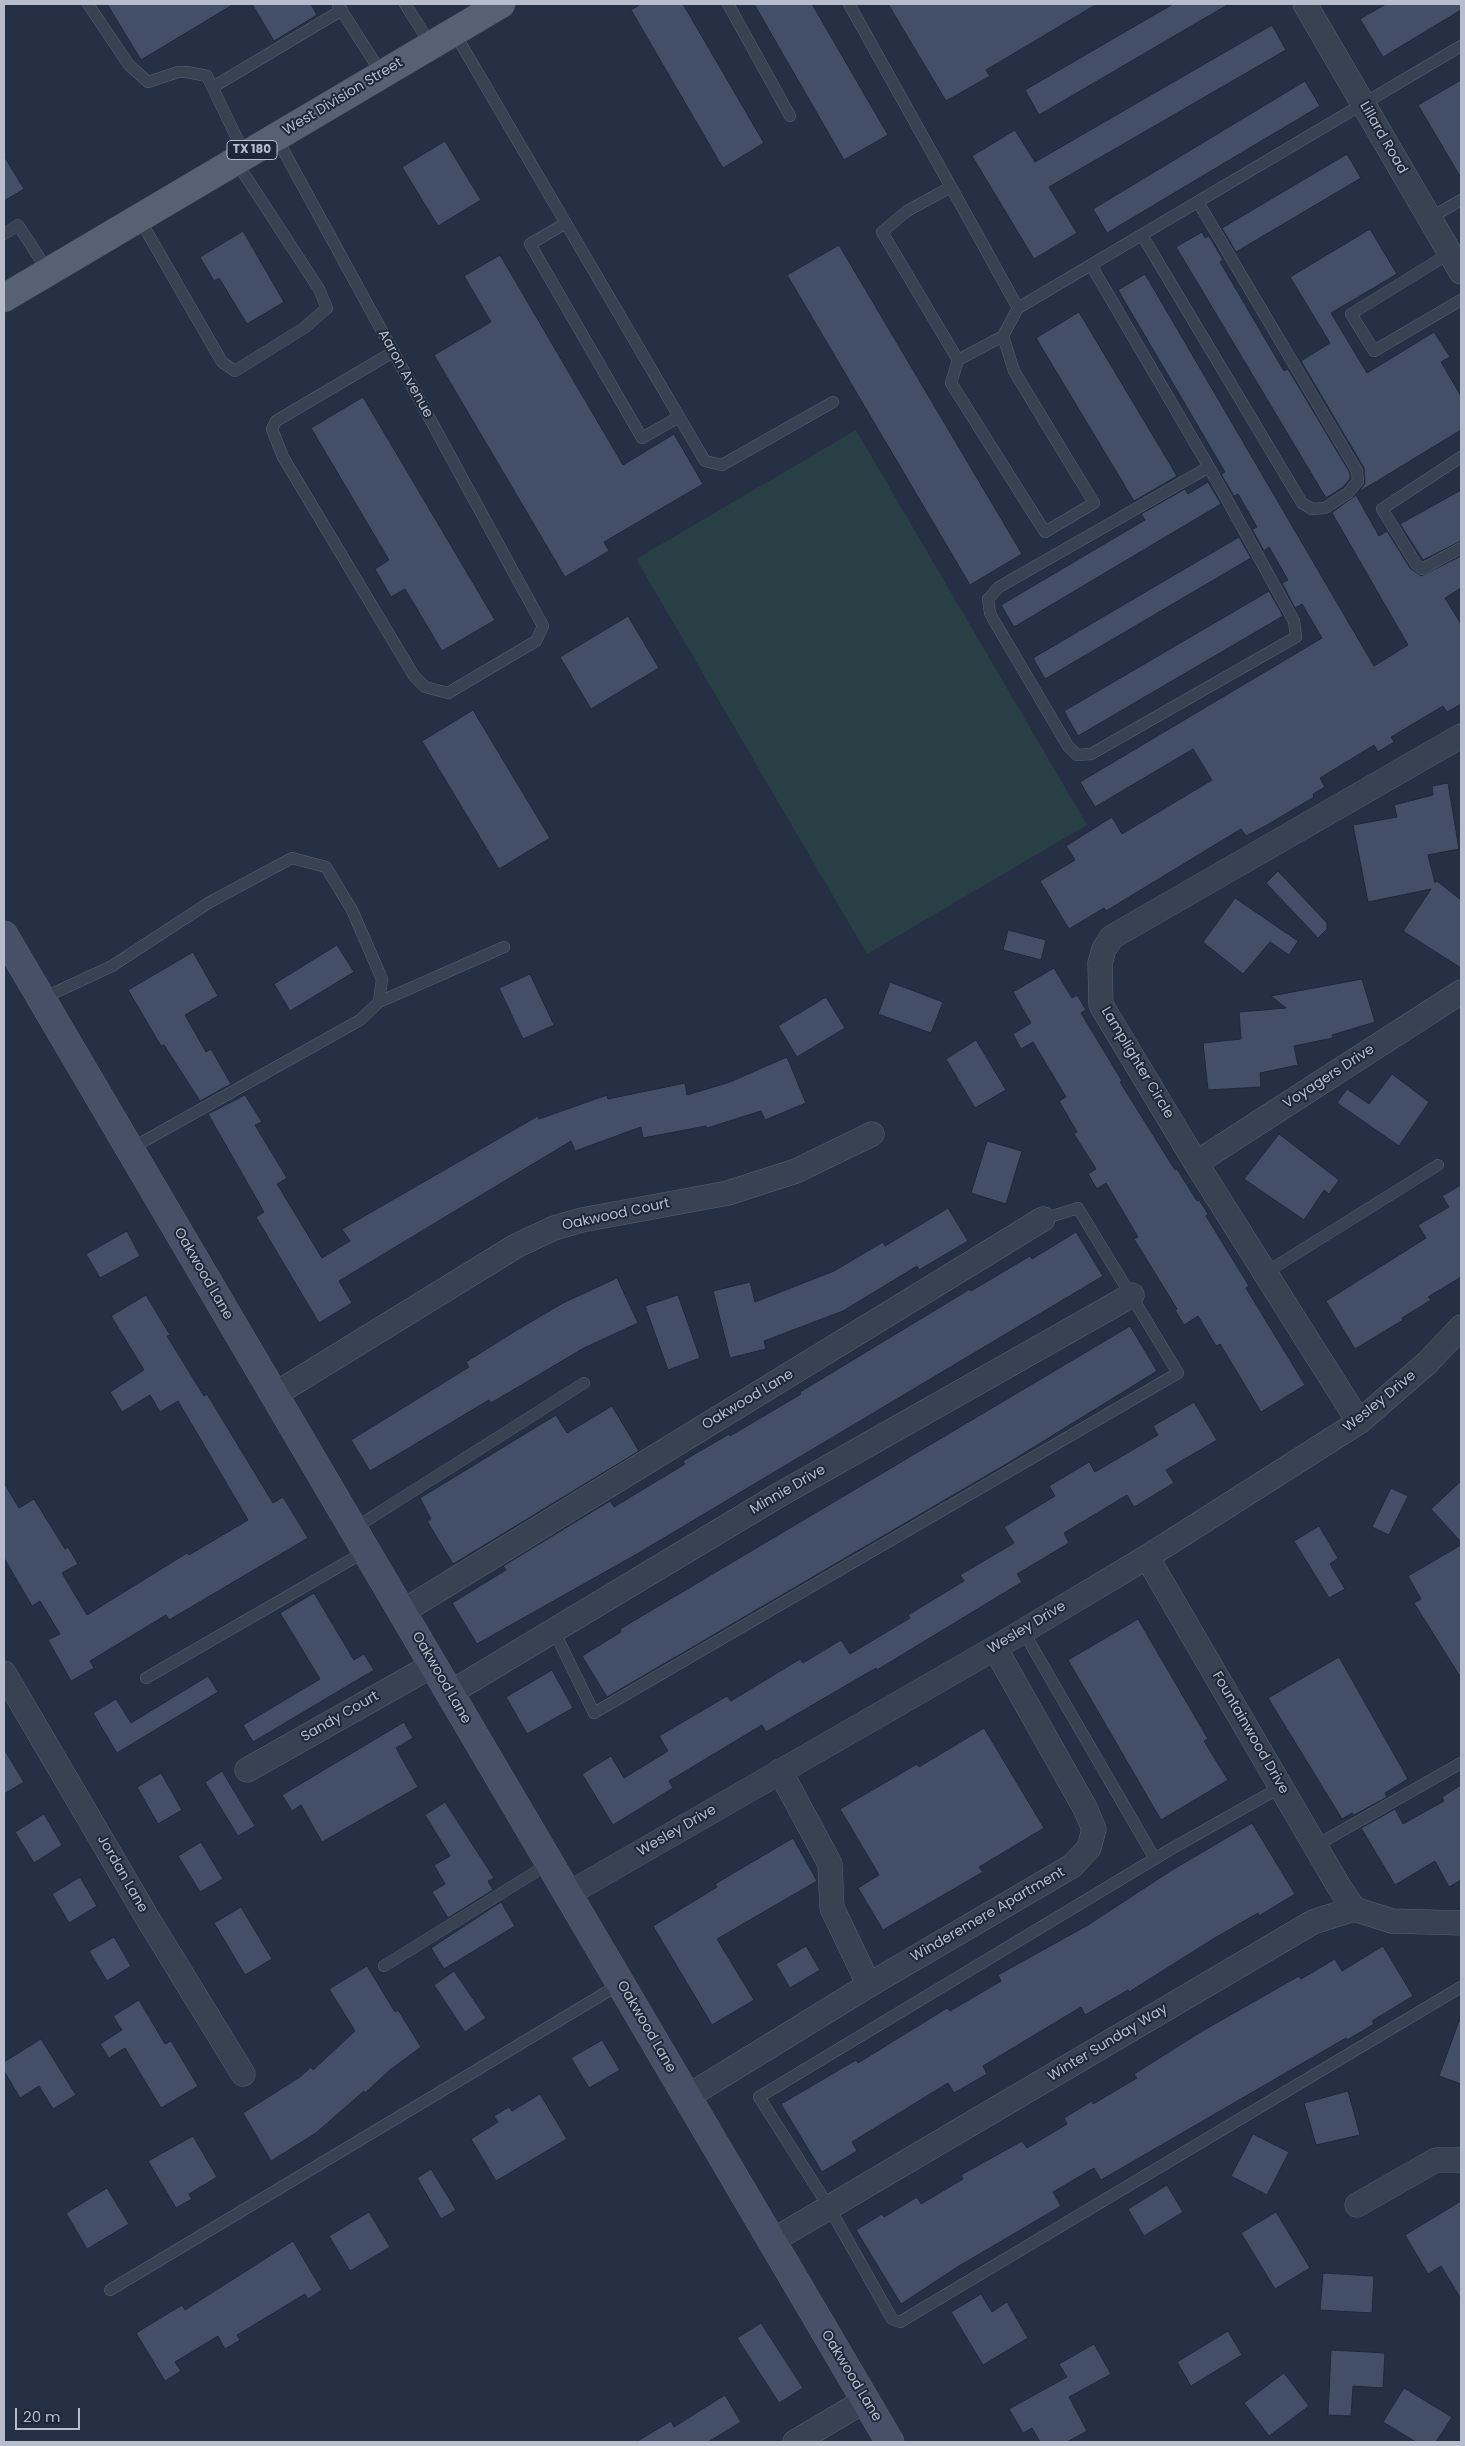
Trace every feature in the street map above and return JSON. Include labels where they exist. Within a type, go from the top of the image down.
[{"type":"main road","name":"West Division Street","points":[[4,298],[501,4]]},
{"type":"street","name":"Lillard Road","points":[[1305,4],[1456,262]]},
{"type":"street","name":"Lamplighter Circle","points":[[1358,1422],[1196,1162],[1102,1005],[1100,963],[1104,949],[1112,937],[1461,736]]},
{"type":"street","name":"Oakwood Lane","points":[[4,936],[890,2442]]},
{"type":"street","name":"Voyagers Drive","points":[[1196,1162],[1461,992]]},
{"type":"street","name":"Oakwood Court","points":[[274,1395],[516,1246],[554,1228],[582,1220],[728,1193],[796,1171],[872,1134]]},
{"type":"street","name":"Oakwood Lane","points":[[402,1612],[1044,1219]]},
{"type":"street","name":"Minnie Drive","points":[[450,1693],[779,1495],[1132,1295]]},
{"type":"street","name":"Wesley Drive","points":[[568,1894],[995,1648],[1147,1557],[1358,1422],[1428,1363],[1461,1327]]},
{"type":"street","name":"Fountainwood Drive","points":[[1147,1557],[1315,1846],[1354,1909]]},
{"type":"street","name":"Winderemere Apartment","points":[[687,2097],[869,1985],[1072,1866],[1089,1848],[1094,1829],[1085,1808],[995,1648]]},
{"type":"street","name":"Sandy Court","points":[[247,1770],[433,1664]]},
{"type":"street","name":"Jordan Lane","points":[[4,1673],[148,1919],[243,2074]]},
{"type":"street","points":[[780,1771],[830,1864],[832,1908],[869,1985]]},
{"type":"street","points":[[1354,1909],[1392,1921],[1461,1924]]},
{"type":"street","name":"Winter Sunday Way","points":[[772,2241],[1313,1922],[1354,1909]]},
{"type":"street","points":[[1357,2205],[1436,2160],[1461,2160]]},
{"type":"street","points":[[795,2442],[866,2400]]},
{"type":"lane","points":[[88,4],[129,65],[148,82],[187,72],[207,76],[240,158],[319,289],[327,308],[304,328],[234,372],[222,362],[138,218]]},
{"type":"lane","points":[[405,4],[442,38],[566,223],[705,461],[722,465],[833,402]]},
{"type":"lane","points":[[728,4],[790,116]]},
{"type":"lane","points":[[849,4],[1018,308]]},
{"type":"lane","points":[[213,87],[339,7],[382,74]]},
{"type":"lane","points":[[1003,336],[1014,371],[1094,503],[1045,532],[951,384],[958,360],[1003,336],[1018,308],[1461,46]]},
{"type":"lane","name":"Aaron Avenue","points":[[276,137],[543,626],[536,641],[448,692],[425,687],[414,676],[280,451],[272,429],[276,421],[393,352]]},
{"type":"lane","points":[[951,187],[908,211],[882,232],[958,360]]},
{"type":"lane","points":[[1430,218],[1461,200]]},
{"type":"lane","points":[[1142,235],[1302,503],[1312,509],[1325,508],[1348,493],[1358,481],[1357,471],[1198,202]]},
{"type":"lane","points":[[566,223],[530,244],[642,438],[679,417]]},
{"type":"lane","points":[[4,234],[18,225],[48,271]]},
{"type":"lane","points":[[1456,262],[1351,314],[1374,351],[1461,300]]},
{"type":"lane","points":[[1091,265],[1208,467],[1294,621],[1296,637],[1091,754],[1077,755],[1068,746],[996,624],[990,612],[988,599],[999,587],[1208,467]]},
{"type":"lane","points":[[1461,457],[1382,509],[1416,564],[1422,569],[1461,548]]},
{"type":"lane","points":[[41,999],[112,966],[210,902],[292,858],[326,867],[331,874],[352,910],[382,979],[379,1002]]},
{"type":"lane","points":[[130,1149],[360,1020],[379,1002],[504,947]]},
{"type":"lane","points":[[1265,1273],[1438,1165]]},
{"type":"lane","points":[[554,1631],[594,1713],[1178,1373],[1078,1208],[1044,1219]]},
{"type":"lane","points":[[146,1678],[360,1540],[584,1383]]},
{"type":"lane","points":[[1023,1631],[1155,1859]]},
{"type":"lane","points":[[1315,1846],[1461,1763]]},
{"type":"lane","points":[[1281,1787],[1155,1859],[759,2097],[829,2207],[892,2319],[900,2322],[1461,1987]]},
{"type":"lane","points":[[384,1966],[550,1864]]},
{"type":"lane","points":[[110,2290],[620,1984]]},
{"type":"green space","points":[[856,430],[1087,825],[867,954],[636,559]]},
{"type":"building","points":[[107,4],[234,4],[141,60]]},
{"type":"building","points":[[252,4],[311,4],[317,15],[274,41]]},
{"type":"building","points":[[641,4],[683,4],[764,143],[723,168],[631,10]]},
{"type":"building","points":[[754,4],[812,4],[888,135],[844,160]]},
{"type":"building","points":[[888,4],[1097,4],[986,70],[990,76],[946,101]]},
{"type":"building","points":[[1173,4],[1229,4],[1039,115],[1025,90]]},
{"type":"building","points":[[1386,4],[1461,4],[1461,10],[1383,57],[1360,19]]},
{"type":"building","points":[[1272,25],[1286,50],[1049,187],[1077,233],[1034,259],[972,156],[1015,130],[1035,162]]},
{"type":"building","points":[[1461,80],[1461,178],[1418,105]]},
{"type":"building","points":[[1305,81],[1320,106],[1107,233],[1093,209]]},
{"type":"building","points":[[445,141],[481,200],[438,226],[402,167]]},
{"type":"building","points":[[1347,154],[1361,178],[1236,252],[1222,228]]},
{"type":"building","points":[[4,156],[24,189],[4,201]]},
{"type":"building","points":[[1370,229],[1397,274],[1331,313],[1367,373],[1434,332],[1450,357],[1441,362],[1461,396],[1461,430],[1359,492],[1365,483],[1364,468],[1301,361],[1330,343],[1290,277]]},
{"type":"building","points":[[243,231],[284,302],[247,324],[219,278],[214,281],[200,257]]},
{"type":"building","points":[[1202,232],[1205,238],[1209,236],[1223,260],[1220,262],[1284,371],[1288,369],[1350,473],[1350,479],[1343,487],[1326,498],[1176,247]]},
{"type":"building","points":[[839,245],[1022,554],[970,585],[787,275]]},
{"type":"building","points":[[500,255],[623,465],[674,434],[703,484],[604,542],[609,551],[565,577],[434,355],[491,322],[464,276]]},
{"type":"building","points":[[1145,274],[1374,666],[1408,645],[1332,513],[1356,495],[1379,536],[1387,531],[1410,568],[1421,576],[1461,556],[1461,588],[1445,598],[1461,624],[1461,704],[1447,712],[1443,706],[1391,737],[1394,742],[1378,752],[1374,745],[1320,778],[1325,787],[1313,794],[1314,797],[1267,825],[1246,836],[1241,829],[1106,911],[1104,908],[1069,929],[1040,881],[1075,860],[1066,846],[1112,817],[1122,834],[1212,780],[1193,749],[1095,807],[1080,782],[1322,638],[1302,604],[1295,608],[1282,583],[1288,580],[1269,547],[1264,551],[1252,529],[1257,527],[1238,494],[1234,496],[1221,474],[1225,472],[1118,290]]},
{"type":"building","points":[[1079,312],[1177,476],[1134,501],[1036,338]]},
{"type":"building","points":[[363,397],[495,620],[442,651],[405,589],[391,597],[375,569],[389,560],[311,428]]},
{"type":"building","points":[[1208,482],[1221,504],[1014,627],[1001,605],[1145,520],[1141,514],[1185,489],[1188,494]]},
{"type":"building","points":[[1461,490],[1461,541],[1423,560],[1400,524]]},
{"type":"building","points":[[1239,537],[1251,558],[1045,679],[1033,658]]},
{"type":"building","points":[[1269,591],[1283,616],[1078,736],[1064,711]]},
{"type":"building","points":[[628,616],[659,668],[591,709],[560,657]]},
{"type":"building","points":[[473,710],[550,838],[499,869],[422,741]]},
{"type":"building","points":[[1448,783],[1459,849],[1428,855],[1435,883],[1437,881],[1461,900],[1461,968],[1403,931],[1431,889],[1368,902],[1353,825],[1397,817],[1394,805],[1433,795],[1432,786]]},
{"type":"building","points":[[1278,871],[1327,923],[1327,929],[1318,938],[1266,883]]},
{"type":"building","points":[[1235,898],[1298,941],[1289,955],[1270,942],[1243,974],[1203,942]]},
{"type":"building","points":[[1008,930],[1046,940],[1041,960],[1003,950]]},
{"type":"building","points":[[337,945],[354,972],[290,1011],[274,984]]},
{"type":"building","points":[[193,952],[218,996],[185,1015],[206,1052],[211,1049],[231,1084],[200,1101],[164,1045],[161,1046],[128,990]]},
{"type":"building","points":[[1054,968],[1072,998],[1077,995],[1086,1010],[1081,1013],[1122,1081],[1120,1082],[1175,1170],[1177,1169],[1197,1201],[1199,1200],[1208,1214],[1206,1216],[1249,1286],[1246,1288],[1305,1385],[1261,1412],[1220,1344],[1216,1346],[1198,1316],[1184,1325],[1175,1310],[1177,1309],[1134,1239],[1138,1237],[1106,1183],[1097,1189],[1088,1174],[1096,1169],[1074,1134],[1077,1132],[1059,1101],[1066,1097],[1033,1042],[1021,1049],[1013,1034],[1031,1023],[1013,992]]},
{"type":"building","points":[[530,974],[554,1025],[523,1039],[499,988]]},
{"type":"building","points":[[1362,979],[1375,1022],[1332,1035],[1333,1038],[1294,1046],[1298,1065],[1260,1073],[1261,1087],[1208,1090],[1203,1043],[1241,1039],[1239,1012],[1286,1008],[1271,996]]},
{"type":"building","points":[[890,982],[943,1002],[931,1033],[878,1014]]},
{"type":"building","points":[[826,997],[845,1028],[797,1057],[778,1026]]},
{"type":"building","points":[[976,1040],[1006,1090],[975,1108],[946,1059]]},
{"type":"building","points":[[787,1057],[806,1103],[765,1120],[761,1111],[707,1128],[706,1126],[643,1138],[641,1127],[575,1151],[571,1141],[339,1281],[352,1303],[319,1323],[256,1217],[264,1212],[208,1114],[245,1095],[262,1122],[255,1125],[287,1178],[277,1184],[322,1258],[350,1241],[342,1229],[538,1116],[539,1119],[607,1095],[608,1099],[685,1083],[687,1095],[730,1082]]},
{"type":"building","points":[[1392,1074],[1429,1102],[1399,1146],[1337,1103],[1347,1089],[1369,1104]]},
{"type":"building","points":[[1279,1134],[1339,1180],[1329,1194],[1324,1190],[1304,1220],[1244,1179]]},
{"type":"building","points":[[987,1141],[1022,1151],[1006,1204],[971,1193]]},
{"type":"building","points":[[1461,1185],[1461,1277],[1428,1297],[1431,1300],[1402,1318],[1403,1320],[1355,1349],[1326,1301],[1426,1238],[1418,1225],[1449,1207],[1442,1196]]},
{"type":"building","points":[[948,1208],[968,1241],[919,1270],[917,1266],[843,1311],[764,1341],[766,1349],[730,1358],[713,1291],[750,1282],[755,1302],[834,1271],[883,1242],[885,1246]]},
{"type":"building","points":[[127,1231],[140,1256],[100,1278],[86,1254]]},
{"type":"building","points":[[1076,1232],[1103,1276],[637,1554],[477,1644],[452,1603],[506,1570],[503,1566],[610,1501],[614,1507],[685,1464],[683,1461],[801,1394],[800,1392],[970,1289],[971,1291],[1030,1256],[1032,1259]]},
{"type":"building","points":[[617,1278],[638,1323],[584,1348],[491,1403],[489,1400],[370,1471],[351,1440],[469,1367],[466,1362],[517,1330],[563,1303]]},
{"type":"building","points":[[146,1295],[170,1335],[167,1336],[204,1396],[207,1394],[273,1503],[283,1497],[308,1538],[169,1620],[166,1615],[90,1661],[94,1668],[71,1681],[48,1640],[60,1634],[40,1601],[32,1606],[4,1558],[4,1483],[19,1508],[34,1499],[65,1549],[68,1547],[78,1564],[62,1573],[87,1615],[187,1553],[189,1555],[248,1520],[178,1401],[160,1412],[150,1395],[122,1412],[110,1392],[144,1370],[111,1316]]},
{"type":"building","points":[[678,1295],[700,1358],[668,1370],[645,1306]]},
{"type":"building","points":[[1130,1326],[1157,1371],[1008,1463],[607,1697],[582,1656],[621,1632],[620,1629]]},
{"type":"building","points":[[1194,1402],[1217,1440],[1166,1470],[1174,1483],[1134,1507],[1127,1495],[1064,1533],[1069,1543],[1017,1574],[1022,1582],[877,1670],[876,1668],[766,1732],[762,1725],[669,1781],[673,1788],[613,1825],[582,1774],[611,1756],[624,1778],[668,1751],[659,1736],[727,1696],[731,1701],[800,1659],[803,1663],[841,1640],[850,1654],[910,1618],[908,1615],[964,1581],[960,1575],[1014,1543],[1004,1527],[1055,1496],[1049,1486],[1089,1462],[1095,1472],[1158,1435],[1153,1426]]},
{"type":"building","points":[[612,1406],[639,1451],[453,1564],[427,1521],[431,1519],[420,1498],[556,1415],[567,1433]]},
{"type":"building","points":[[1461,1481],[1461,1542],[1431,1509]]},
{"type":"building","points":[[1391,1488],[1408,1496],[1389,1535],[1372,1527]]},
{"type":"building","points":[[1319,1526],[1338,1558],[1330,1564],[1345,1589],[1329,1598],[1294,1541]]},
{"type":"building","points":[[1461,1545],[1461,1678],[1414,1603],[1421,1599],[1408,1576]]},
{"type":"building","points":[[314,1593],[354,1660],[364,1654],[374,1670],[253,1742],[243,1725],[320,1679],[280,1613]]},
{"type":"building","points":[[1138,1619],[1208,1739],[1204,1741],[1228,1780],[1161,1820],[1068,1660]]},
{"type":"building","points":[[1339,1657],[1408,1779],[1385,1793],[1387,1797],[1354,1815],[1352,1813],[1342,1819],[1268,1698]]},
{"type":"building","points":[[552,1670],[573,1708],[527,1734],[506,1697]]},
{"type":"building","points":[[208,1676],[218,1692],[117,1753],[93,1713],[116,1699],[131,1723]]},
{"type":"building","points":[[404,1722],[413,1738],[396,1748],[418,1787],[322,1842],[301,1805],[292,1811],[282,1795]]},
{"type":"building","points":[[984,1728],[1044,1828],[979,1867],[983,1872],[883,1930],[858,1888],[879,1875],[840,1809],[917,1764],[919,1767]]},
{"type":"building","points":[[4,1749],[24,1782],[4,1794]]},
{"type":"building","points":[[222,1771],[255,1826],[238,1836],[205,1782]]},
{"type":"building","points":[[161,1773],[182,1810],[158,1824],[137,1787]]},
{"type":"building","points":[[1461,1785],[1461,1880],[1449,1887],[1435,1861],[1395,1885],[1361,1828],[1395,1809],[1403,1824],[1444,1801],[1442,1797]]},
{"type":"building","points":[[445,1802],[494,1878],[488,1881],[493,1890],[448,1918],[432,1892],[445,1884],[434,1865],[450,1856],[425,1815]]},
{"type":"building","points":[[44,1814],[62,1845],[34,1863],[15,1832]]},
{"type":"building","points":[[1252,1823],[1295,1894],[1259,1916],[1258,1913],[1213,1939],[1129,1992],[1128,1990],[1085,2015],[1081,2007],[983,2066],[987,2074],[954,2093],[948,2083],[852,2142],[857,2151],[822,2172],[781,2104],[856,2060],[858,2063],[947,2008],[950,2011],[1001,1981],[998,1975],[1088,1925],[1172,1870]]},
{"type":"building","points":[[793,1838],[817,1881],[717,1939],[754,2000],[712,2025],[653,1926],[717,1887],[715,1884]]},
{"type":"building","points":[[201,1842],[223,1879],[200,1892],[178,1856]]},
{"type":"building","points":[[80,1877],[97,1906],[69,1923],[52,1894]]},
{"type":"building","points":[[501,1902],[515,1926],[444,1969],[431,1948]]},
{"type":"building","points":[[241,1907],[272,1959],[245,1975],[214,1923]]},
{"type":"building","points":[[114,1937],[131,1966],[107,1981],[89,1951]]},
{"type":"building","points":[[806,1946],[820,1970],[790,1988],[776,1964]]},
{"type":"building","points":[[1383,1946],[1413,1996],[1372,2021],[1374,2024],[1347,2040],[1346,2038],[1101,2180],[1094,2168],[1053,2192],[1061,2206],[959,2266],[901,2304],[856,2230],[882,2214],[884,2217],[917,2197],[921,2204],[963,2179],[961,2175],[1022,2141],[1027,2148],[1067,2124],[1064,2118],[1092,2101],[1093,2104],[1137,2078],[1134,2074],[1204,2030],[1299,1976],[1301,1979],[1335,1959],[1342,1971]]},
{"type":"building","points":[[367,1966],[395,2012],[398,2010],[421,2047],[390,2070],[365,2093],[364,2091],[316,2133],[271,2161],[243,2113],[300,2077],[311,2067],[313,2070],[355,2031],[329,1989]]},
{"type":"building","points":[[454,1971],[486,2018],[465,2032],[434,1985]]},
{"type":"building","points":[[139,2000],[165,2044],[171,2041],[198,2086],[161,2108],[125,2048],[109,2058],[100,2044],[122,2030],[113,2016]]},
{"type":"building","points":[[1459,2021],[1461,2021],[1461,2084],[1439,2076]]},
{"type":"building","points":[[41,2039],[76,2095],[53,2109],[39,2086],[20,2098],[4,2071],[4,2062]]},
{"type":"building","points":[[602,2040],[620,2070],[589,2088],[571,2058]]},
{"type":"building","points":[[1348,2091],[1360,2135],[1316,2145],[1304,2103]]},
{"type":"building","points":[[540,2094],[567,2139],[496,2181],[471,2139],[498,2122],[494,2116],[509,2107],[512,2111]]},
{"type":"building","points":[[1253,2134],[1289,2152],[1267,2195],[1231,2176]]},
{"type":"building","points":[[193,2136],[217,2177],[189,2194],[192,2199],[176,2208],[148,2161]]},
{"type":"building","points":[[431,2169],[456,2210],[441,2219],[417,2178]]},
{"type":"building","points":[[1167,2185],[1183,2212],[1144,2236],[1128,2209]]},
{"type":"building","points":[[107,2188],[129,2224],[87,2249],[66,2213]]},
{"type":"building","points":[[1461,2201],[1461,2299],[1441,2266],[1428,2274],[1405,2235]]},
{"type":"building","points":[[369,2212],[390,2247],[350,2271],[329,2236]]},
{"type":"building","points":[[1276,2212],[1310,2268],[1275,2289],[1241,2233]]},
{"type":"building","points":[[293,2241],[322,2290],[308,2299],[305,2294],[237,2335],[240,2340],[225,2349],[218,2336],[175,2362],[181,2371],[165,2381],[136,2333],[182,2305],[185,2310]]},
{"type":"building","points":[[1323,2273],[1374,2276],[1372,2313],[1320,2310]]},
{"type":"building","points":[[981,2294],[992,2312],[1007,2302],[1028,2338],[983,2365],[951,2312]]},
{"type":"building","points":[[761,2323],[803,2388],[779,2403],[737,2338]]},
{"type":"building","points":[[1228,2331],[1242,2355],[1191,2386],[1177,2362]]},
{"type":"building","points":[[1094,2344],[1111,2374],[1069,2397],[1087,2431],[1067,2442],[1040,2442],[1032,2428],[1023,2433],[1009,2409],[1067,2377],[1059,2364]]},
{"type":"building","points":[[1331,2350],[1385,2353],[1383,2388],[1353,2386],[1351,2416],[1328,2415]]},
{"type":"building","points":[[1284,2373],[1309,2406],[1269,2436],[1244,2403]]},
{"type":"building","points":[[1404,2388],[1452,2417],[1436,2442],[1416,2442],[1383,2422]]},
{"type":"building","points":[[725,2395],[741,2422],[708,2442],[636,2442],[671,2421],[674,2427]]}]
